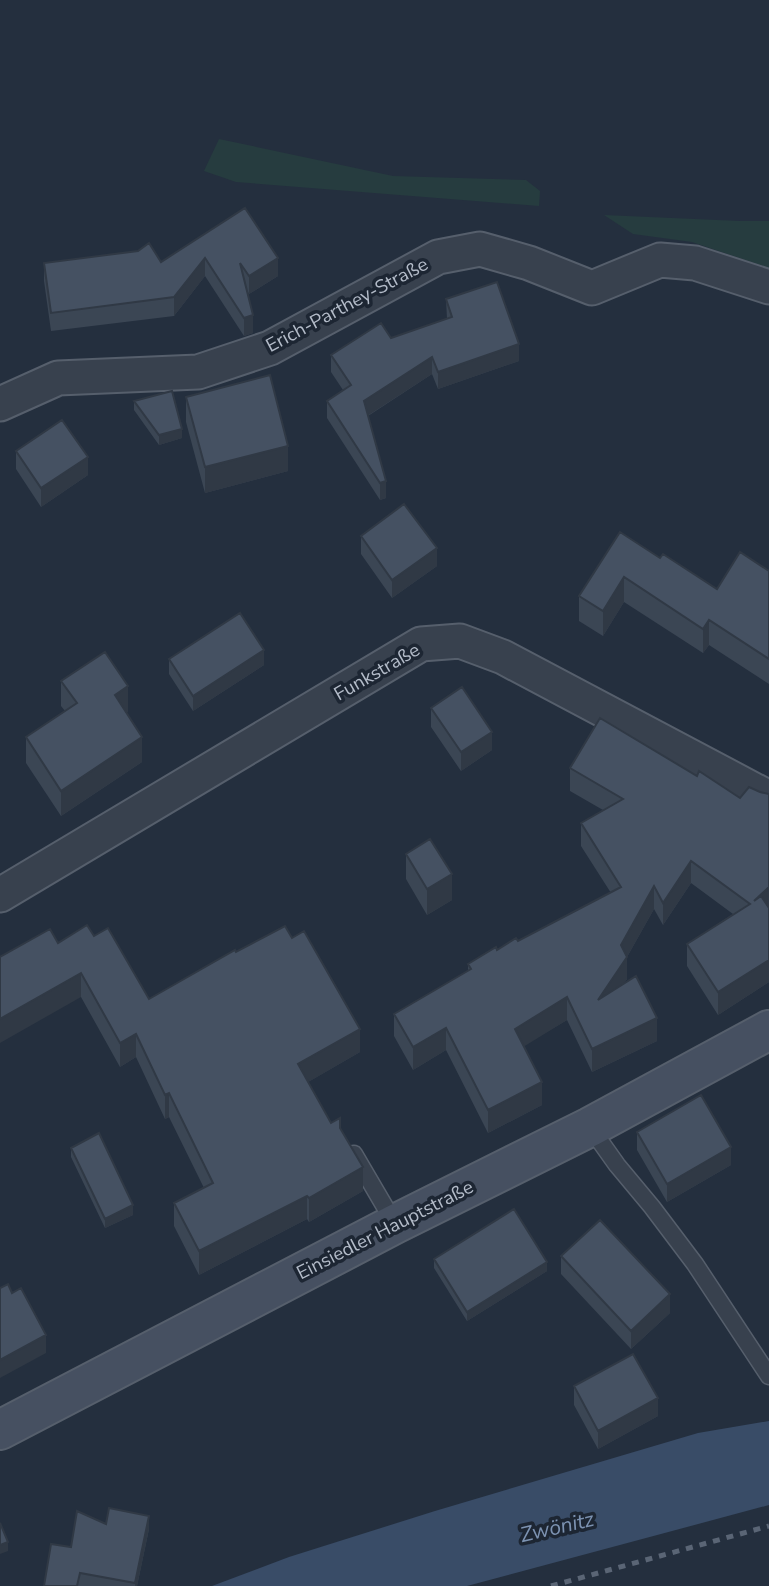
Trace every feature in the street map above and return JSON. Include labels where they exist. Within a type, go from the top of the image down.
[{"type":"main road","name":"Einsiedler Hauptstraße","points":[[0,1430],[395,1224],[590,1127],[769,1030]]},
{"type":"street","name":"Erich-Parthey-Straße","points":[[0,404],[58,378],[198,372],[270,348],[438,257],[480,249],[529,263],[592,288],[660,260],[695,263],[769,286]]},
{"type":"street","name":"Funkstraße","points":[[0,895],[421,644],[460,641],[503,657],[769,798]]},
{"type":"lane","points":[[590,1127],[695,1264],[769,1376]]},
{"type":"lane","points":[[349,1146],[395,1224]]},
{"type":"green space","points":[[219,139],[393,176],[526,180],[540,191],[539,206],[236,182],[204,171]]},
{"type":"green space","points":[[604,215],[769,221],[769,268],[692,242],[633,234]]},
{"type":"water","name":"Zwönitz","points":[[769,1421],[769,1505],[467,1586],[212,1586],[289,1557],[435,1511],[698,1433]]},
{"type":"building","points":[[245,208],[278,258],[249,276],[240,263],[253,315],[244,318],[205,258],[174,297],[51,313],[44,263],[138,251],[149,243],[161,262]]},
{"type":"building","points":[[497,282],[519,344],[438,372],[432,357],[364,401],[386,481],[380,483],[327,401],[351,385],[331,355],[381,323],[391,338],[452,317],[446,299]]},
{"type":"building","points":[[270,375],[288,446],[205,467],[186,397]]},
{"type":"building","points":[[172,391],[182,429],[159,435],[134,401]]},
{"type":"building","points":[[62,420],[88,457],[41,488],[16,451]]},
{"type":"building","points":[[404,504],[437,548],[392,580],[361,536]]},
{"type":"building","points":[[620,532],[660,558],[663,554],[717,589],[740,552],[769,571],[769,659],[709,620],[703,629],[624,577],[603,611],[579,596]]},
{"type":"building","points":[[240,613],[264,650],[193,696],[169,659]]},
{"type":"building","points":[[105,652],[128,686],[115,695],[142,737],[61,791],[26,737],[77,703],[61,681]]},
{"type":"building","points":[[462,687],[492,732],[461,752],[431,708]]},
{"type":"building","points":[[600,718],[697,776],[699,771],[740,798],[749,787],[769,794],[769,887],[754,901],[761,896],[769,908],[769,960],[718,992],[687,944],[750,904],[691,861],[663,903],[654,886],[621,945],[627,957],[598,1000],[636,976],[657,1018],[592,1049],[567,997],[515,1029],[542,1082],[488,1110],[446,1028],[413,1047],[394,1014],[471,969],[468,964],[496,947],[497,950],[516,938],[518,941],[621,887],[581,823],[623,799],[570,768]]},
{"type":"building","points":[[430,839],[452,874],[427,889],[406,854]]},
{"type":"building","points":[[87,925],[94,936],[108,928],[149,999],[235,950],[236,952],[285,926],[292,938],[304,931],[360,1029],[298,1064],[331,1123],[340,1118],[340,1128],[363,1167],[309,1198],[307,1196],[199,1251],[174,1203],[213,1183],[169,1093],[165,1095],[136,1034],[120,1043],[81,973],[0,1019],[0,957],[50,929],[58,943]]},
{"type":"building","points":[[701,1095],[731,1147],[667,1184],[637,1132]]},
{"type":"building","points":[[99,1133],[133,1205],[105,1219],[71,1148]]},
{"type":"building","points":[[514,1209],[547,1262],[467,1312],[434,1259]]},
{"type":"building","points":[[600,1220],[670,1294],[631,1331],[561,1256]]},
{"type":"building","points":[[8,1284],[12,1293],[21,1288],[46,1335],[0,1360],[0,1288]]},
{"type":"building","points":[[633,1354],[658,1398],[598,1431],[574,1386]]},
{"type":"building","points":[[109,1508],[149,1516],[135,1583],[80,1573],[77,1586],[44,1586],[51,1544],[71,1547],[77,1511],[106,1524]]},
{"type":"building","points":[[0,1523],[8,1542],[0,1545]]},
{"type":"railway","points":[[551,1586],[769,1526]]}]
